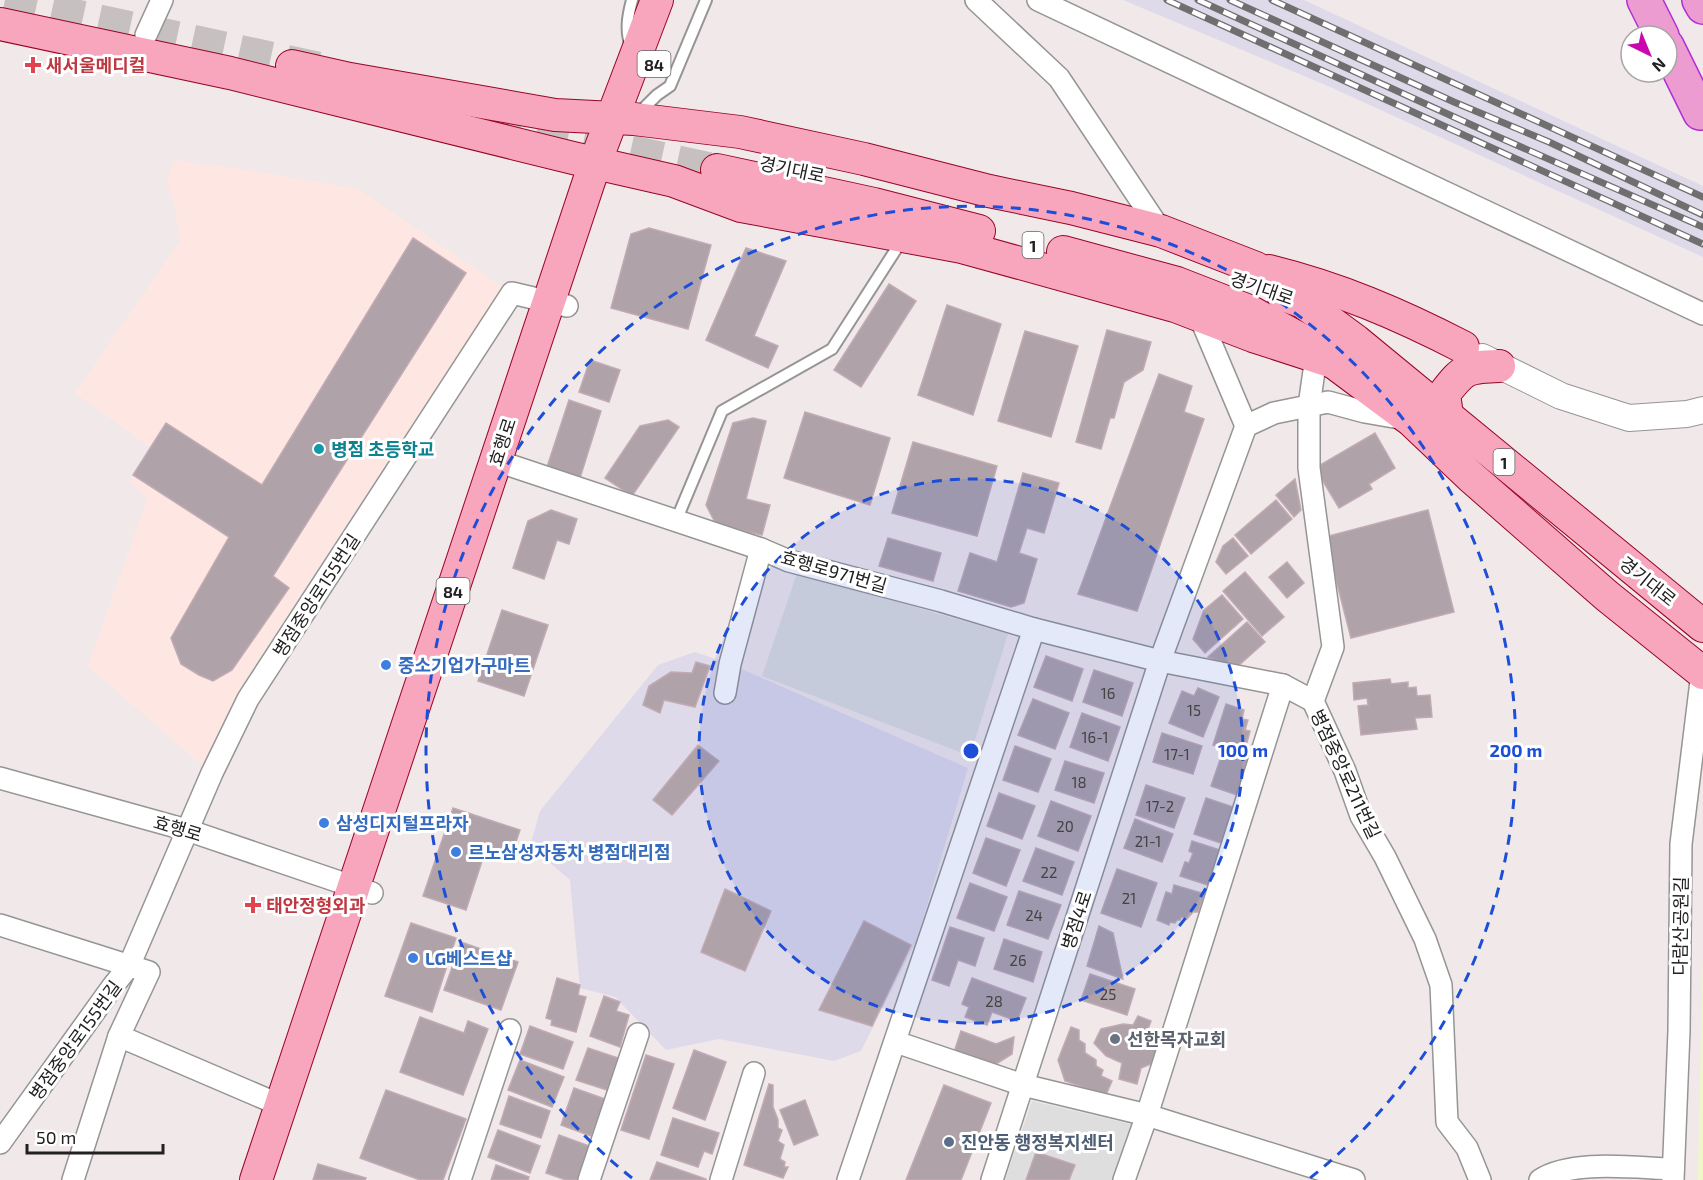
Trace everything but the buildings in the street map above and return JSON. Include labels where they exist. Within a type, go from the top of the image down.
[{"type":"highway","points":[[1644,0],[1656,24]]},
{"type":"highway","points":[[1700,0],[1703,7]]},
{"type":"highway","points":[[1679,70],[1701,113]]},
{"type":"main road","name":"효행로","points":[[623,118],[635,57],[659,3]]},
{"type":"main road","name":"효행로","points":[[278,1180],[363,890],[558,304],[623,118],[659,3]]},
{"type":"main road","points":[[0,4],[350,79],[555,115],[623,118],[740,132],[864,159],[1161,231],[1256,268],[1315,282],[1408,318],[1463,347]]},
{"type":"main road","name":"경기대로","points":[[0,24],[230,73],[674,181],[741,206],[962,247],[1175,306],[1253,336],[1322,356]]},
{"type":"main road","name":"경기대로","points":[[1703,626],[1356,341],[1302,303],[1143,248],[912,193],[720,162],[1177,283],[1249,311],[1322,356],[1411,420],[1471,477],[1607,596],[1703,673]]},
{"type":"main road","points":[[1256,268],[1302,303]]},
{"type":"main road","name":"효행로","points":[[256,1180],[280,1105],[363,890],[512,466],[558,304]]},
{"type":"main road","points":[[1447,415],[1444,394],[1455,380],[1472,367],[1499,366]]},
{"type":"street","points":[[146,35],[162,0]]},
{"type":"street","points":[[976,0],[1059,78],[1161,231]]},
{"type":"street","points":[[1038,0],[1703,314]]},
{"type":"street","name":"병점중앙로155번길","points":[[0,1143],[129,966],[212,773],[248,699],[512,293],[558,304]]},
{"type":"street","points":[[1302,303],[1327,305],[1463,347],[1561,396],[1629,418],[1687,414],[1703,410]]},
{"type":"street","points":[[1199,315],[1246,426],[1274,413],[1328,402],[1365,412],[1411,420]]},
{"type":"street","name":"병점중앙로211번길","points":[[1322,356],[1309,406],[1309,468],[1332,647],[1313,701],[1345,771],[1361,816],[1385,857],[1425,939],[1441,985],[1447,1122],[1467,1148],[1480,1180]]},
{"type":"street","name":"병점4로","points":[[992,1180],[1160,661],[1246,426]]},
{"type":"street","name":"효행로971번길","points":[[512,466],[761,549],[789,561],[941,601],[1034,629],[1160,661]]},
{"type":"street","points":[[725,693],[730,664],[761,549]]},
{"type":"street","points":[[848,1180],[1034,629]]},
{"type":"street","points":[[1160,661],[1283,685],[1313,701]]},
{"type":"street","name":"다람산공원길","points":[[1673,1175],[1679,1031],[1681,844],[1703,673]]},
{"type":"street","points":[[1124,1180],[1147,1115],[1283,685]]},
{"type":"street","name":"효행로","points":[[0,778],[187,830],[363,890]]},
{"type":"street","points":[[0,925],[129,966]]},
{"type":"street","name":"병점중앙로155번길","points":[[74,1180],[119,1036],[149,972],[129,966]]},
{"type":"street","points":[[460,1180],[510,1030]]},
{"type":"street","points":[[589,1180],[638,1034]]},
{"type":"street","points":[[119,1036],[280,1105]]},
{"type":"street","points":[[896,1042],[1023,1085],[1147,1115],[1354,1180]]},
{"type":"street","points":[[721,1180],[754,1073]]},
{"type":"street","points":[[1540,1180],[1548,1175],[1592,1166],[1673,1175]]},
{"type":"lane","points":[[623,118],[670,86],[706,0]]},
{"type":"lane","points":[[676,521],[722,411],[832,349],[904,237]]},
{"type":"shaded area","points":[[1123,0],[1304,0],[1703,186],[1703,257],[1328,86]]},
{"type":"shaded area","points":[[174,160],[358,189],[502,287],[239,689],[229,735],[204,767],[88,666],[147,499],[130,481],[154,450],[75,393],[180,241],[167,180]]},
{"type":"shaded area","points":[[797,573],[1008,634],[970,756],[762,676]]},
{"type":"shaded area","points":[[695,652],[730,664],[968,768],[916,942],[861,1051],[834,1061],[719,1039],[666,1050],[615,997],[580,988],[570,880],[530,846],[540,811],[658,665]]},
{"type":"shaded area","points":[[1032,1101],[1135,1125],[1116,1180],[1005,1180]]},
{"type":"green space","points":[[1703,954],[1703,1180],[1698,1180]]},
{"type":"tunnel","points":[[5,0],[319,68]]},
{"type":"tunnel","points":[[443,110],[717,170]]},
{"type":"railway","points":[[1167,0],[1703,244]]},
{"type":"railway","points":[[1198,0],[1487,132],[1703,227]]},
{"type":"railway","points":[[1230,0],[1454,102],[1549,142],[1703,215]]},
{"type":"railway","points":[[1272,0],[1703,197]]},
{"type":"place","name":"새서울메디컬","points":[[33,65]]},
{"type":"place","name":"병점 초등학교","points":[[319,449]]},
{"type":"place","name":"중소기업가구마트","points":[[386,665]]},
{"type":"place","name":"삼성디지털프라자","points":[[324,823]]},
{"type":"place","name":"르노삼성자동차 병점대리점","points":[[456,852]]},
{"type":"place","name":"태안정형외과","points":[[253,905]]},
{"type":"place","name":"LG베스트샵","points":[[413,958]]},
{"type":"place","name":"선한목자교회","points":[[1115,1039]]},
{"type":"place","name":"진안동 행정복지센터","points":[[949,1142]]}]
